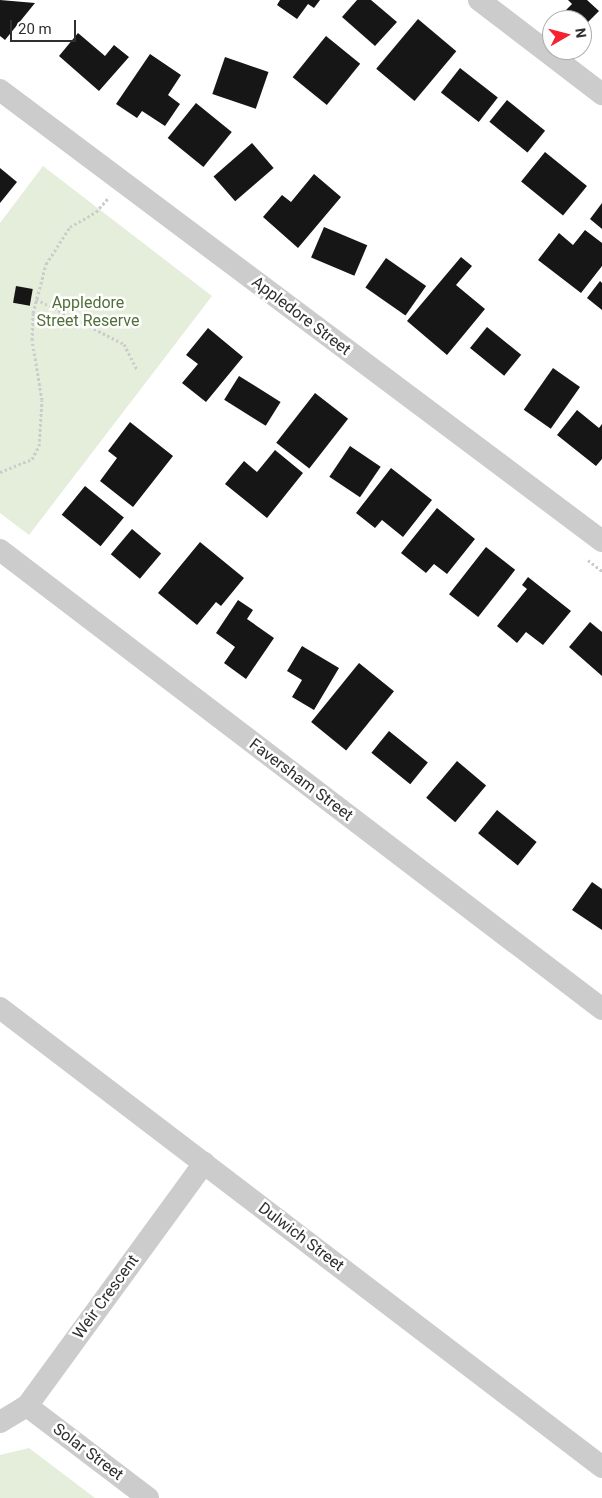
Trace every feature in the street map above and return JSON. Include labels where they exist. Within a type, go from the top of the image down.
[{"type":"street","points":[[479,0],[602,94]]},
{"type":"street","name":"Appledore Street","points":[[0,90],[602,541]]},
{"type":"street","name":"Faversham Street","points":[[0,550],[602,1009]]},
{"type":"street","name":"Dulwich Street","points":[[0,1008],[602,1467]]},
{"type":"street","name":"Weir Crescent","points":[[0,1422],[27,1406],[204,1163]]},
{"type":"street","name":"Solar Street","points":[[27,1406],[148,1498]]},
{"type":"path","points":[[0,472],[32,459],[39,446],[42,400],[34,371],[32,340],[36,299],[46,264],[58,242],[70,227],[105,205],[109,194]]},
{"type":"path","points":[[36,299],[124,344],[137,370]]},
{"type":"green space","name":"Appledore Street Reserve","points":[[43,166],[212,296],[29,535],[0,513],[0,223]]},
{"type":"green space","points":[[29,1448],[95,1498],[0,1498],[0,1455]]},
{"type":"building","points":[[0,0],[35,3],[5,40],[0,36]]},
{"type":"building","points":[[280,0],[320,0],[314,8],[308,4],[297,19],[277,5]]},
{"type":"building","points":[[357,0],[371,0],[397,22],[375,46],[342,17]]},
{"type":"building","points":[[568,0],[587,0],[599,11],[592,18],[592,10],[566,10],[572,4]]},
{"type":"building","points":[[418,19],[456,51],[415,101],[376,69]]},
{"type":"building","points":[[78,33],[105,56],[114,45],[129,57],[99,91],[59,56]]},
{"type":"building","points":[[326,36],[360,64],[327,105],[293,77]]},
{"type":"building","points":[[150,54],[181,75],[168,95],[180,104],[165,126],[142,111],[137,118],[116,104]]},
{"type":"building","points":[[225,57],[268,72],[256,109],[212,94]]},
{"type":"building","points":[[460,68],[498,98],[479,122],[441,92]]},
{"type":"building","points":[[507,100],[545,131],[527,153],[489,122]]},
{"type":"building","points":[[196,103],[232,132],[203,167],[168,138]]},
{"type":"building","points":[[252,143],[274,168],[235,201],[214,176]]},
{"type":"building","points":[[545,152],[587,186],[563,216],[521,182]]},
{"type":"building","points":[[0,168],[17,182],[0,203]]},
{"type":"building","points":[[314,174],[341,197],[298,248],[263,217],[282,195],[291,202]]},
{"type":"building","points":[[602,203],[602,229],[590,219]]},
{"type":"building","points":[[324,227],[367,245],[354,276],[311,257]]},
{"type":"building","points":[[585,230],[602,243],[602,266],[581,293],[538,260],[559,233],[573,245]]},
{"type":"building","points":[[461,257],[472,266],[456,285],[485,309],[447,355],[407,321]]},
{"type":"building","points":[[386,258],[426,286],[405,316],[365,287]]},
{"type":"building","points":[[600,281],[602,283],[602,310],[587,298]]},
{"type":"building","points":[[16,286],[33,289],[30,306],[13,303]]},
{"type":"building","points":[[487,327],[521,355],[504,376],[470,348]]},
{"type":"building","points":[[208,328],[243,357],[206,402],[182,383],[198,364],[186,355]]},
{"type":"building","points":[[553,368],[580,387],[551,429],[524,410]]},
{"type":"building","points":[[239,376],[281,402],[266,426],[224,400]]},
{"type":"building","points":[[315,393],[348,419],[309,469],[276,443]]},
{"type":"building","points":[[577,410],[599,428],[602,424],[602,459],[596,466],[557,435]]},
{"type":"building","points":[[130,422],[173,456],[133,507],[100,481],[117,458],[108,451]]},
{"type":"building","points":[[350,446],[381,467],[360,497],[329,477]]},
{"type":"building","points":[[275,450],[303,473],[267,518],[225,484],[244,461],[257,472]]},
{"type":"building","points":[[391,468],[432,500],[403,537],[382,520],[375,528],[356,513]]},
{"type":"building","points":[[85,486],[124,517],[101,546],[62,515]]},
{"type":"building","points":[[437,508],[475,539],[447,574],[434,564],[426,573],[401,553]]},
{"type":"building","points":[[132,529],[161,553],[140,579],[111,554]]},
{"type":"building","points":[[200,542],[244,578],[221,606],[216,602],[197,625],[158,593]]},
{"type":"building","points":[[486,547],[515,570],[478,617],[449,594]]},
{"type":"building","points":[[528,577],[571,611],[543,645],[526,632],[517,643],[497,626],[527,589],[522,585]]},
{"type":"building","points":[[238,600],[253,610],[247,619],[274,638],[246,679],[224,663],[235,647],[216,633]]},
{"type":"building","points":[[590,622],[602,632],[602,676],[569,647]]},
{"type":"building","points":[[302,646],[339,668],[314,710],[292,697],[302,680],[287,671]]},
{"type":"building","points":[[359,663],[394,691],[346,750],[311,722]]},
{"type":"building","points":[[389,731],[428,762],[410,784],[371,753]]},
{"type":"building","points":[[457,761],[486,785],[455,822],[426,798]]},
{"type":"building","points":[[497,810],[537,842],[518,865],[478,833]]},
{"type":"building","points":[[592,882],[602,889],[602,930],[572,910]]}]
